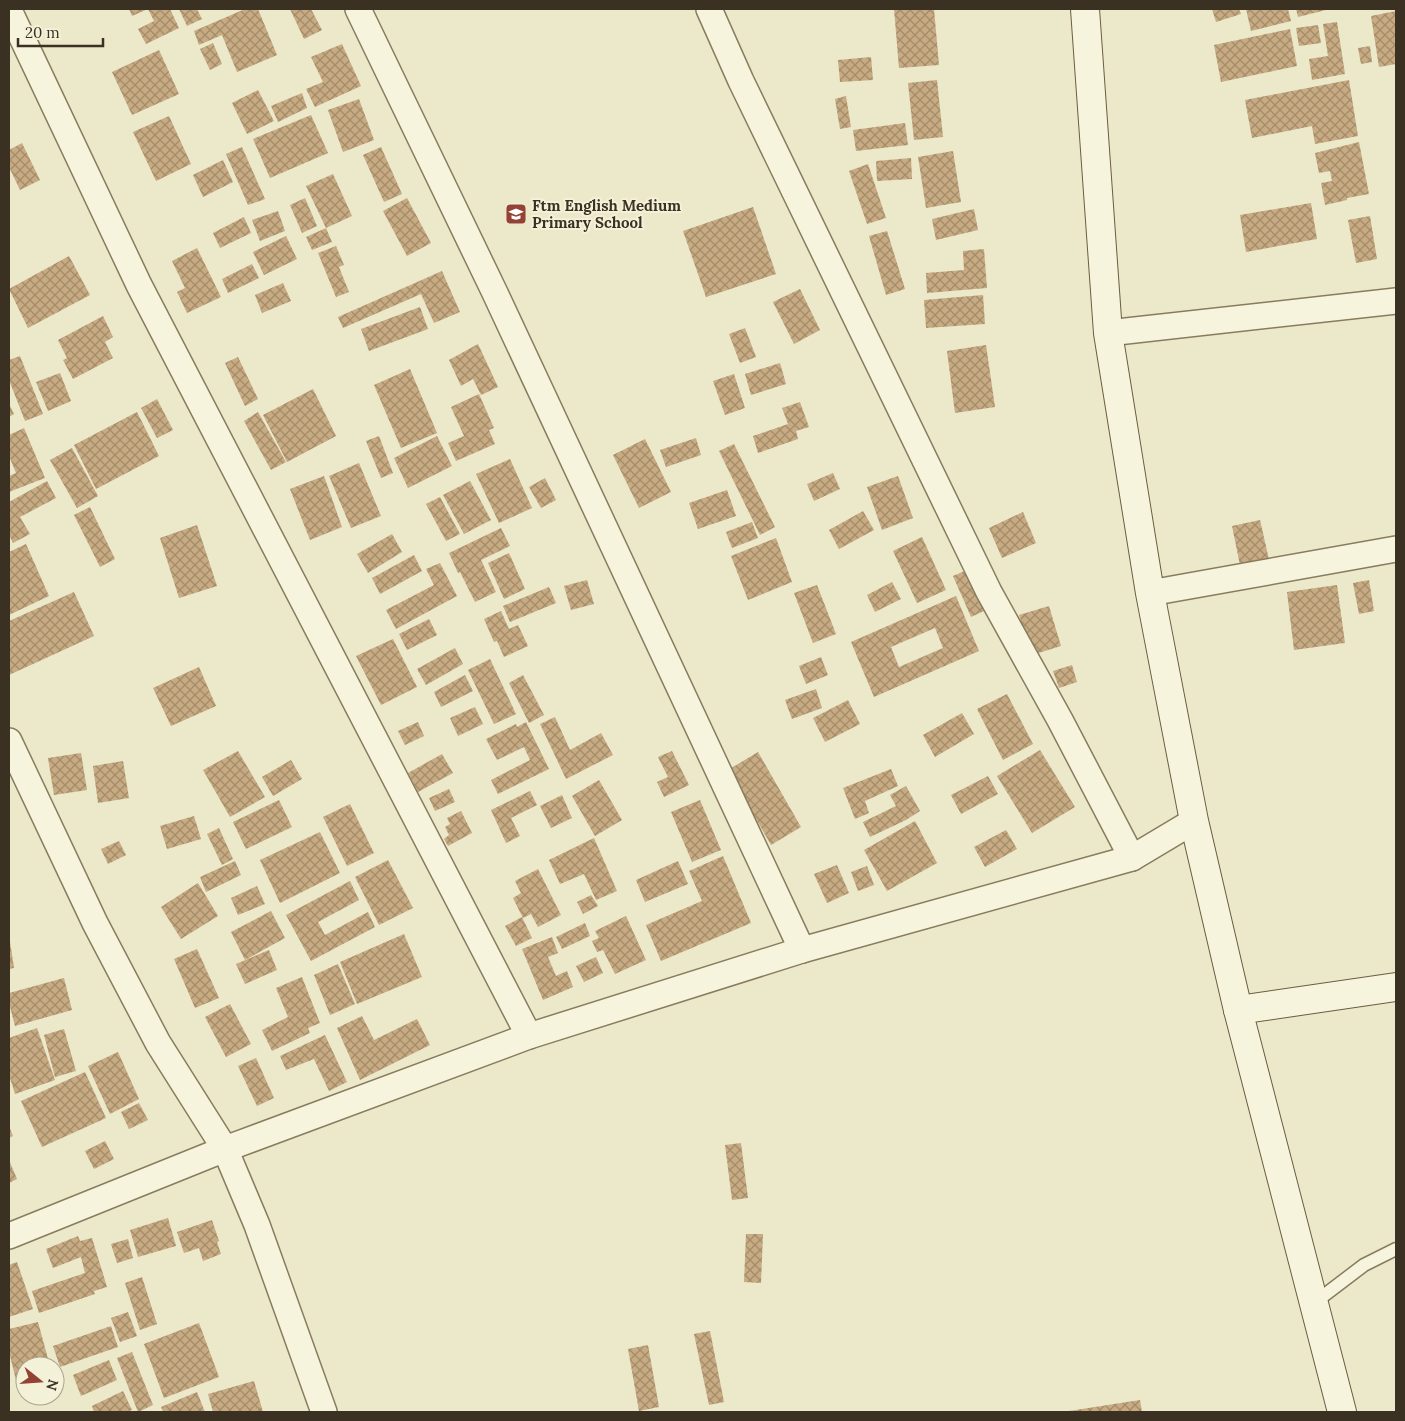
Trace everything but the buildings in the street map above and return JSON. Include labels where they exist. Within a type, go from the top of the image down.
[{"type":"street","points":[[358,9],[495,293],[802,950]]},
{"type":"street","points":[[709,9],[745,90],[989,592],[1060,720],[1132,858]]},
{"type":"street","points":[[1085,9],[1108,333],[1150,593],[1194,821],[1238,1010],[1342,1412]]},
{"type":"street","points":[[9,10],[139,285],[529,1036]]},
{"type":"street","points":[[1108,333],[1396,301]]},
{"type":"street","points":[[1150,593],[1396,549]]},
{"type":"street","points":[[9,741],[95,923],[158,1043],[225,1149],[257,1225],[324,1412]]},
{"type":"street","points":[[9,1236],[225,1149],[529,1036],[802,950],[1132,858],[1194,821]]},
{"type":"street","points":[[1238,1010],[1396,987]]},
{"type":"lane","points":[[1314,1302],[1364,1265],[1396,1249]]},
{"type":"place","name":"Ftm English Medium Primary School","points":[[516,214]]}]
